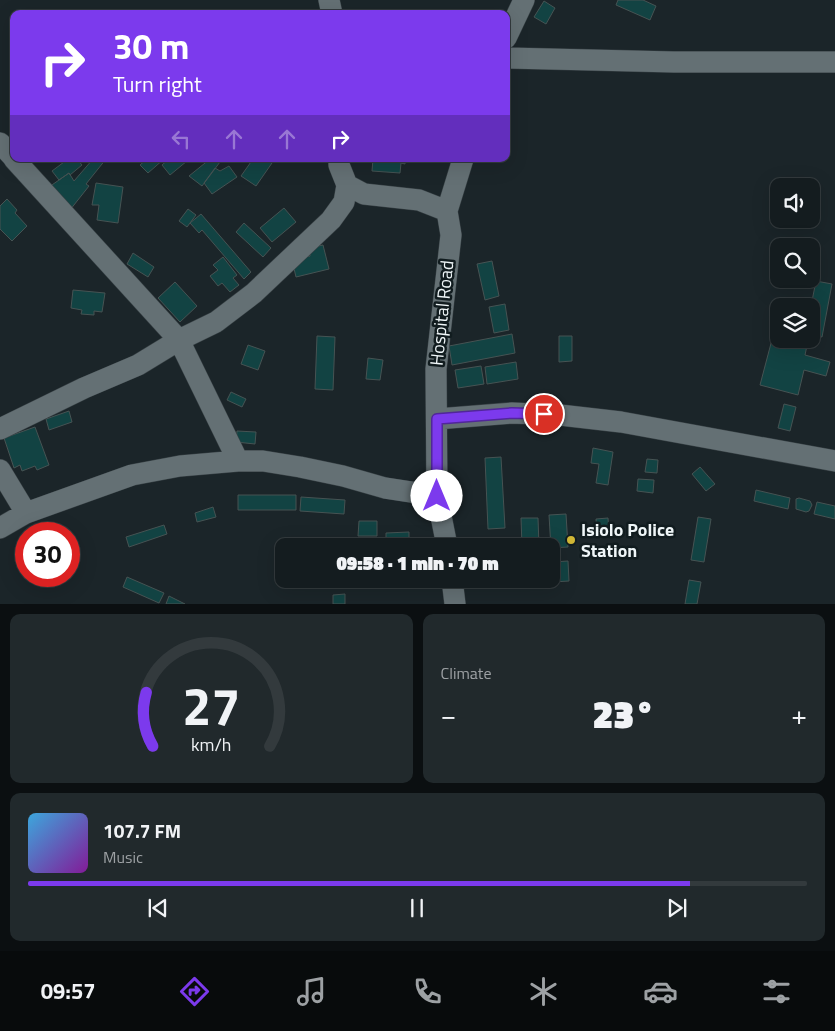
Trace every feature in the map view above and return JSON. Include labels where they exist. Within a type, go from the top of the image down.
[{"type":"street","points":[[510,30],[524,0]]},
{"type":"street","points":[[510,58],[674,62],[835,62]]},
{"type":"street","points":[[0,143],[10,154]]},
{"type":"street","points":[[17,162],[179,340],[238,461]]},
{"type":"street","points":[[0,429],[138,364],[179,340],[216,322],[254,293],[331,220],[344,202],[347,185],[339,162]]},
{"type":"street","points":[[347,185],[364,194],[419,200],[447,212],[462,162]]},
{"type":"street","name":"Hospital Road","points":[[445,538],[437,496],[436,369],[450,235],[447,212]]},
{"type":"street","points":[[437,419],[512,413],[560,415],[621,422],[835,461]]},
{"type":"street","points":[[0,528],[26,513],[132,475],[180,466],[238,461],[263,461],[300,467],[343,476],[385,488],[437,496]]},
{"type":"street","points":[[0,470],[26,513]]},
{"type":"street","points":[[453,588],[456,604]]},
{"type":"building","points":[[618,0],[643,0],[656,6],[650,20],[616,5]]},
{"type":"building","points":[[544,1],[555,8],[546,24],[534,17]]},
{"type":"building","points":[[64,162],[80,162],[82,165],[70,175],[69,173],[59,180],[52,171]]},
{"type":"building","points":[[90,162],[104,162],[86,184],[89,186],[70,210],[49,187],[69,173],[74,181]]},
{"type":"building","points":[[144,162],[161,162],[148,173],[140,165]]},
{"type":"building","points":[[166,162],[186,162],[170,175],[162,165]]},
{"type":"building","points":[[206,162],[220,162],[202,186],[189,176]]},
{"type":"building","points":[[251,162],[272,163],[256,186],[241,176]]},
{"type":"building","points":[[373,162],[405,162],[405,164],[401,163],[400,173],[372,171]]},
{"type":"building","points":[[229,166],[237,177],[212,194],[204,183],[215,168],[220,171]]},
{"type":"building","points":[[96,183],[123,187],[118,223],[97,220],[99,205],[92,205]]},
{"type":"building","points":[[7,199],[17,210],[15,213],[27,226],[12,241],[0,229],[0,206]]},
{"type":"building","points":[[284,208],[296,222],[272,242],[260,228]]},
{"type":"building","points":[[188,209],[196,215],[187,227],[179,221]]},
{"type":"building","points":[[201,214],[251,272],[244,279],[202,230],[199,233],[190,223]]},
{"type":"building","points":[[244,223],[271,248],[263,257],[236,232]]},
{"type":"building","points":[[323,245],[329,269],[296,277],[292,260],[310,256],[309,248]]},
{"type":"building","points":[[133,253],[154,267],[148,277],[127,264]]},
{"type":"building","points":[[223,257],[237,275],[233,278],[239,285],[230,292],[222,283],[218,286],[210,276],[218,270],[213,265]]},
{"type":"building","points":[[492,261],[499,296],[485,300],[477,264]]},
{"type":"building","points":[[175,282],[197,306],[180,322],[158,298]]},
{"type":"building","points":[[820,282],[832,284],[822,337],[820,337],[820,298],[813,298],[815,288],[820,288]]},
{"type":"building","points":[[73,290],[105,293],[102,312],[94,311],[94,315],[81,314],[82,310],[71,308]]},
{"type":"building","points":[[505,304],[509,330],[494,333],[489,307]]},
{"type":"building","points":[[512,334],[515,353],[452,365],[449,346]]},
{"type":"building","points":[[317,336],[335,337],[333,390],[315,389]]},
{"type":"building","points":[[559,336],[572,336],[572,361],[559,362]]},
{"type":"building","points":[[248,345],[265,351],[258,370],[241,364]]},
{"type":"building","points":[[770,347],[806,348],[805,355],[830,362],[826,376],[804,370],[798,395],[760,385]]},
{"type":"building","points":[[368,358],[383,360],[380,380],[366,379]]},
{"type":"building","points":[[516,362],[518,379],[487,384],[485,367]]},
{"type":"building","points":[[481,366],[484,384],[458,388],[455,370]]},
{"type":"building","points":[[231,392],[246,399],[242,407],[227,400]]},
{"type":"building","points":[[784,404],[796,407],[790,431],[778,428]]},
{"type":"building","points":[[69,411],[72,422],[49,430],[46,419]]},
{"type":"building","points":[[35,427],[49,465],[37,470],[35,466],[22,471],[20,465],[14,468],[4,438]]},
{"type":"building","points":[[237,431],[256,432],[255,444],[236,442]]},
{"type":"building","points":[[593,448],[613,452],[608,485],[596,483],[599,464],[591,463]]},
{"type":"building","points":[[501,457],[505,528],[488,529],[485,458]]},
{"type":"building","points":[[647,459],[658,460],[657,473],[645,472]]},
{"type":"building","points":[[700,467],[715,484],[706,491],[692,474]]},
{"type":"building","points":[[638,479],[654,480],[653,493],[637,491]]},
{"type":"building","points":[[756,490],[790,498],[788,509],[754,501]]},
{"type":"building","points":[[238,495],[296,495],[296,510],[238,510]]},
{"type":"building","points":[[301,497],[345,500],[344,514],[300,511]]},
{"type":"building","points":[[796,499],[810,501],[812,505],[809,511],[796,509]]},
{"type":"building","points":[[817,502],[835,506],[835,519],[814,514]]},
{"type":"building","points":[[213,507],[216,517],[197,522],[195,513]]},
{"type":"building","points":[[566,514],[568,547],[560,547],[560,538],[550,538],[549,515]]},
{"type":"building","points":[[698,517],[711,519],[704,562],[691,560]]},
{"type":"building","points":[[521,518],[538,518],[539,538],[522,538]]},
{"type":"building","points":[[608,518],[609,533],[597,535],[596,519]]},
{"type":"building","points":[[359,521],[377,521],[377,536],[358,536]]},
{"type":"building","points":[[164,525],[167,534],[129,547],[126,537]]},
{"type":"building","points":[[409,532],[409,538],[386,538],[386,533]]},
{"type":"building","points":[[568,561],[569,581],[560,582],[560,562]]},
{"type":"building","points":[[127,577],[164,593],[159,603],[123,587]]},
{"type":"building","points":[[689,580],[701,582],[697,604],[685,604]]},
{"type":"building","points":[[345,594],[345,604],[333,604],[333,595]]},
{"type":"building","points":[[169,596],[185,604],[166,604]]},
{"type":"place","name":"Isiolo Police Station","points":[[571,540]]},
{"type":"route","points":[[437,496],[437,419],[512,413],[544,414]]}]
